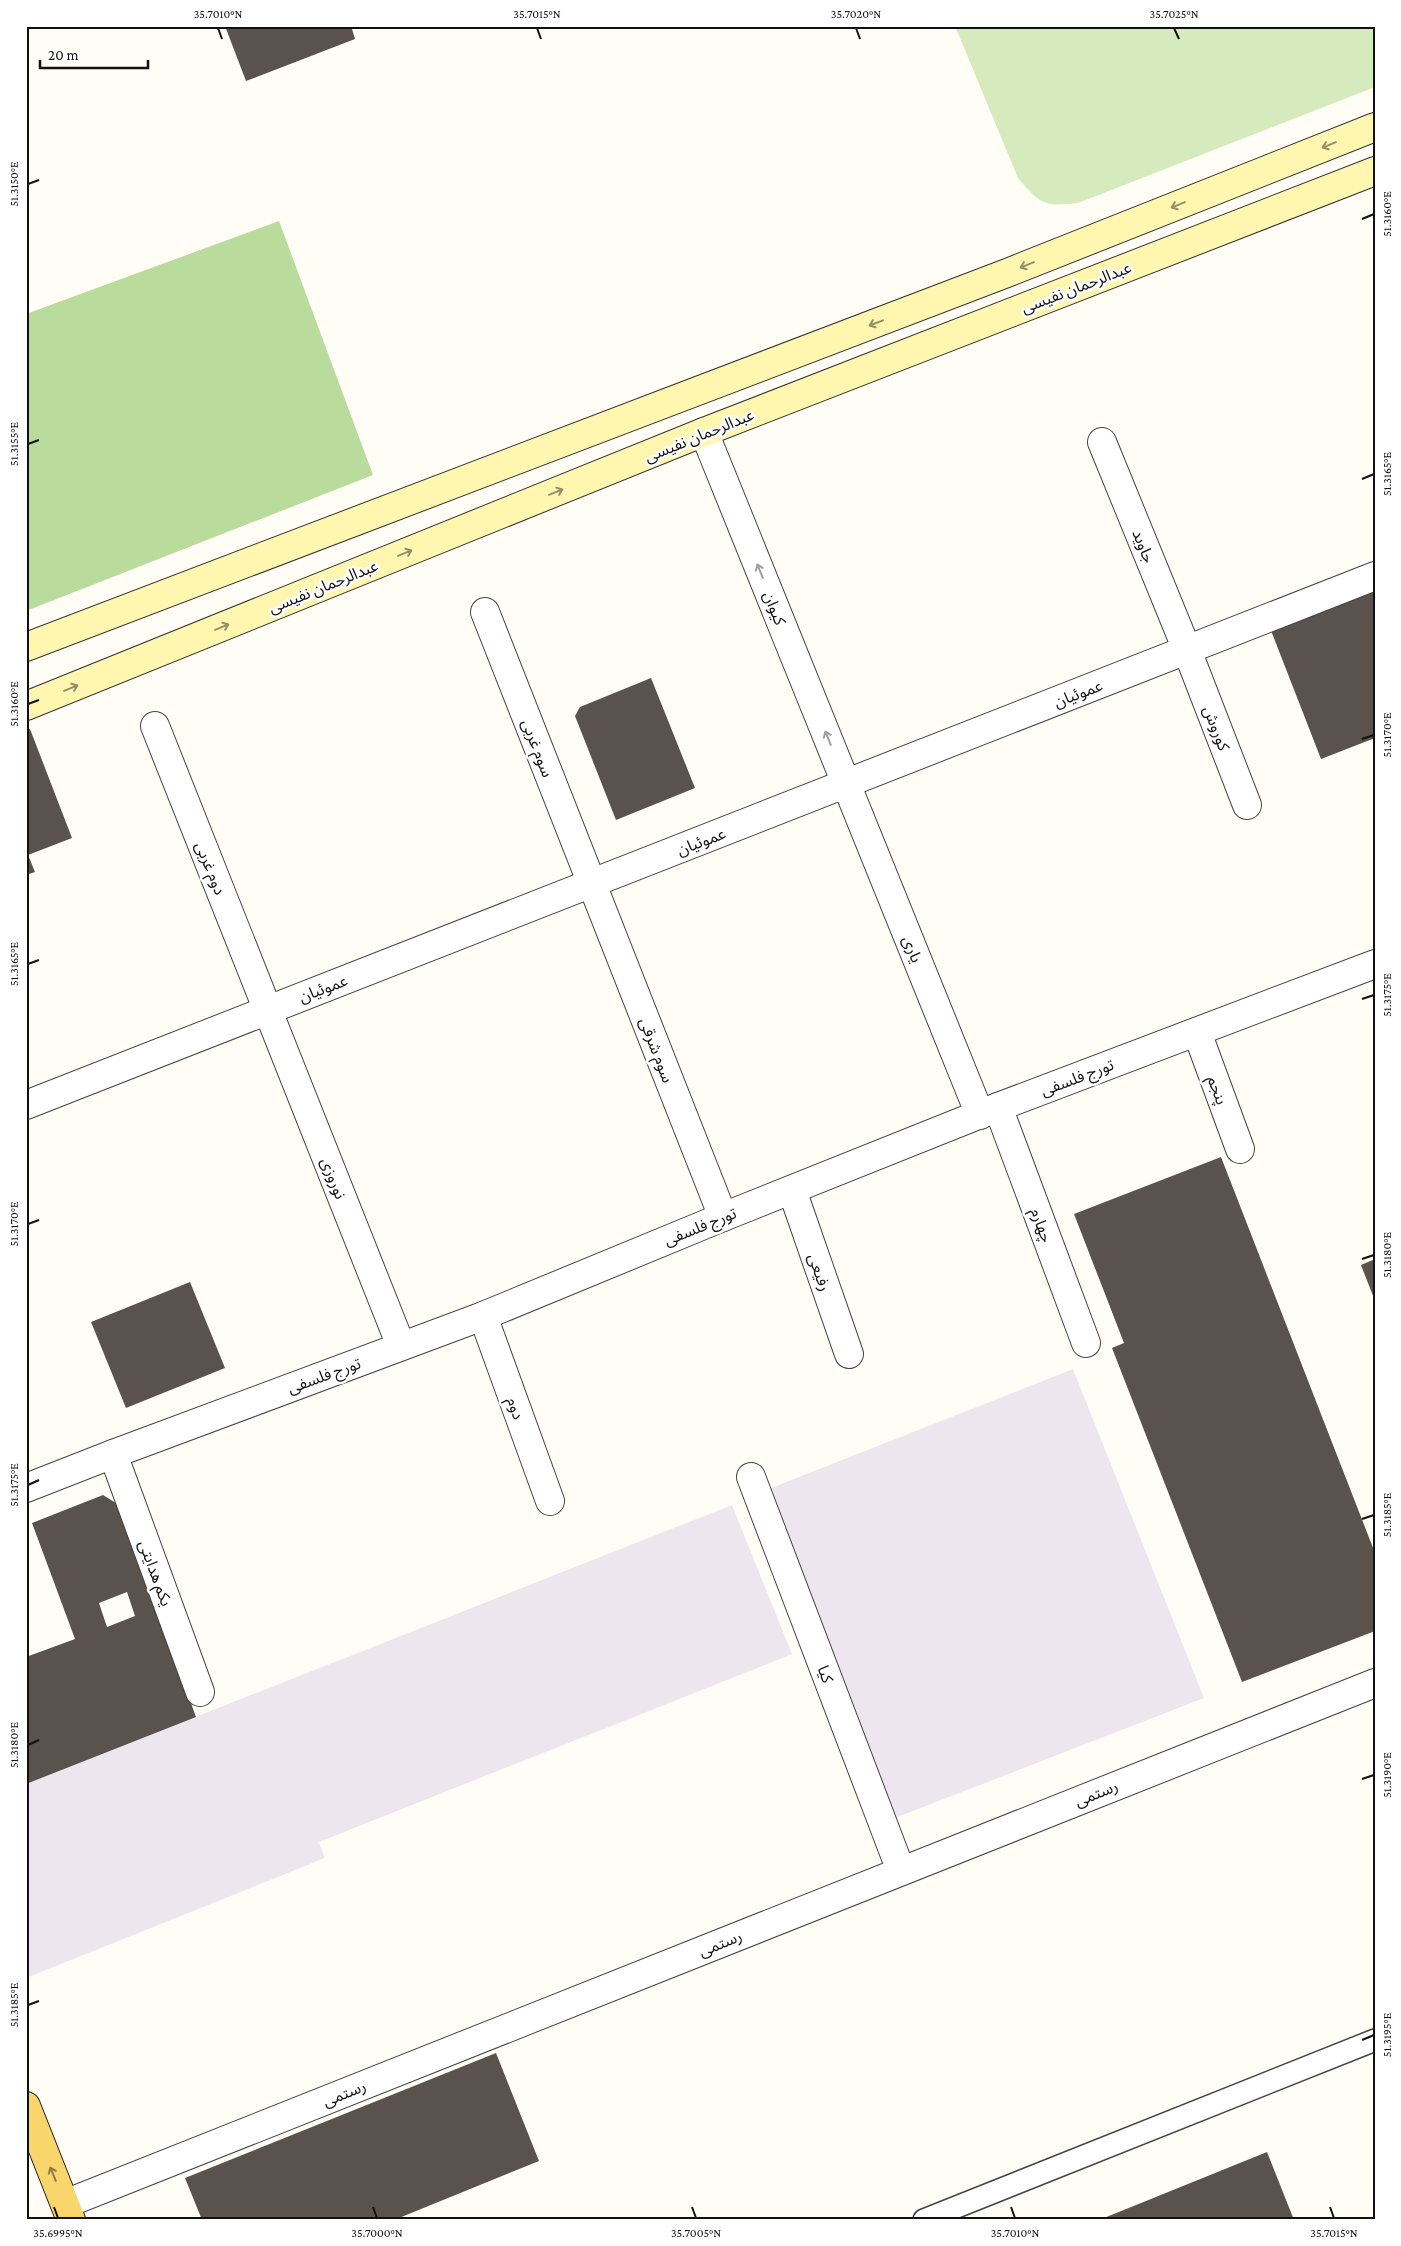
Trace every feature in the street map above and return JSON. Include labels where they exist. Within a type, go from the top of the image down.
[{"type":"main road","points":[[26,647],[1007,273],[1375,127]]},
{"type":"main road","name":"عبدالرحمان نفیسی","points":[[26,706],[704,432],[1375,171]]},
{"type":"main road","points":[[26,2106],[68,2212]]},
{"type":"street","name":"کیوان","points":[[704,432],[846,783]]},
{"type":"street","name":"جاوید","points":[[1102,442],[1187,650]]},
{"type":"street","name":"عموئیان","points":[[26,1105],[1375,576]]},
{"type":"street","name":"سوم غربی","points":[[485,612],[592,883]]},
{"type":"street","name":"کوروش","points":[[1187,650],[1247,805]]},
{"type":"street","name":"دوم غربی","points":[[155,726],[267,1010]]},
{"type":"street","name":"یاری","points":[[846,783],[989,1111]]},
{"type":"street","name":"سوم شرقی","points":[[592,883],[722,1216]]},
{"type":"street","name":"تورج فلسفی","points":[[26,1488],[483,1316],[722,1216],[989,1111],[1375,964]]},
{"type":"street","name":"نوروزی","points":[[267,1010],[401,1346]]},
{"type":"street","name":"پنجم","points":[[1197,1032],[1240,1149]]},
{"type":"street","name":"چهارم","points":[[989,1111],[1086,1343]]},
{"type":"street","name":"رفیعی","points":[[792,1190],[849,1354]]},
{"type":"street","name":"دوم","points":[[483,1316],[550,1501]]},
{"type":"street","name":"یکم هدایتی","points":[[113,1454],[200,1692]]},
{"type":"street","name":"کیا","points":[[751,1477],[901,1871]]},
{"type":"street","name":"رستمی","points":[[68,2212],[901,1871],[1375,1683]]},
{"type":"lane","points":[[924,2220],[1375,2040]]},
{"type":"shaded area","points":[[1073,1369],[1204,1698],[895,1818],[766,1490]]},
{"type":"shaded area","points":[[732,1505],[792,1654],[319,1842],[325,1858],[26,1978],[26,1784]]},
{"type":"green space","points":[[955,26],[1375,26],[1375,87],[1078,203],[1050,204],[1038,198],[1018,178]]},
{"type":"green space","points":[[279,221],[373,475],[26,611],[26,314]]},
{"type":"building","points":[[225,26],[351,26],[355,39],[246,81]]},
{"type":"building","points":[[1375,586],[1375,738],[1321,759],[1270,628]]},
{"type":"building","points":[[651,678],[695,788],[616,820],[575,716],[580,707]]},
{"type":"building","points":[[30,729],[72,838],[28,855],[35,872],[26,875],[26,730]]},
{"type":"building","points":[[1221,1157],[1375,1553],[1375,1631],[1242,1682],[1112,1348],[1124,1343],[1074,1214]]},
{"type":"building","points":[[1375,1259],[1375,1301],[1361,1265]]},
{"type":"building","points":[[190,1282],[225,1368],[126,1408],[91,1322]]},
{"type":"building","points":[[103,1495],[119,1505],[196,1717],[26,1784],[26,1657],[75,1639],[32,1523]],"holes":[[[127,1592],[135,1616],[107,1627],[99,1603]]]},
{"type":"building","points":[[496,2053],[539,2161],[394,2220],[202,2220],[185,2178]]},
{"type":"building","points":[[1267,2152],[1294,2220],[1099,2220]]}]
